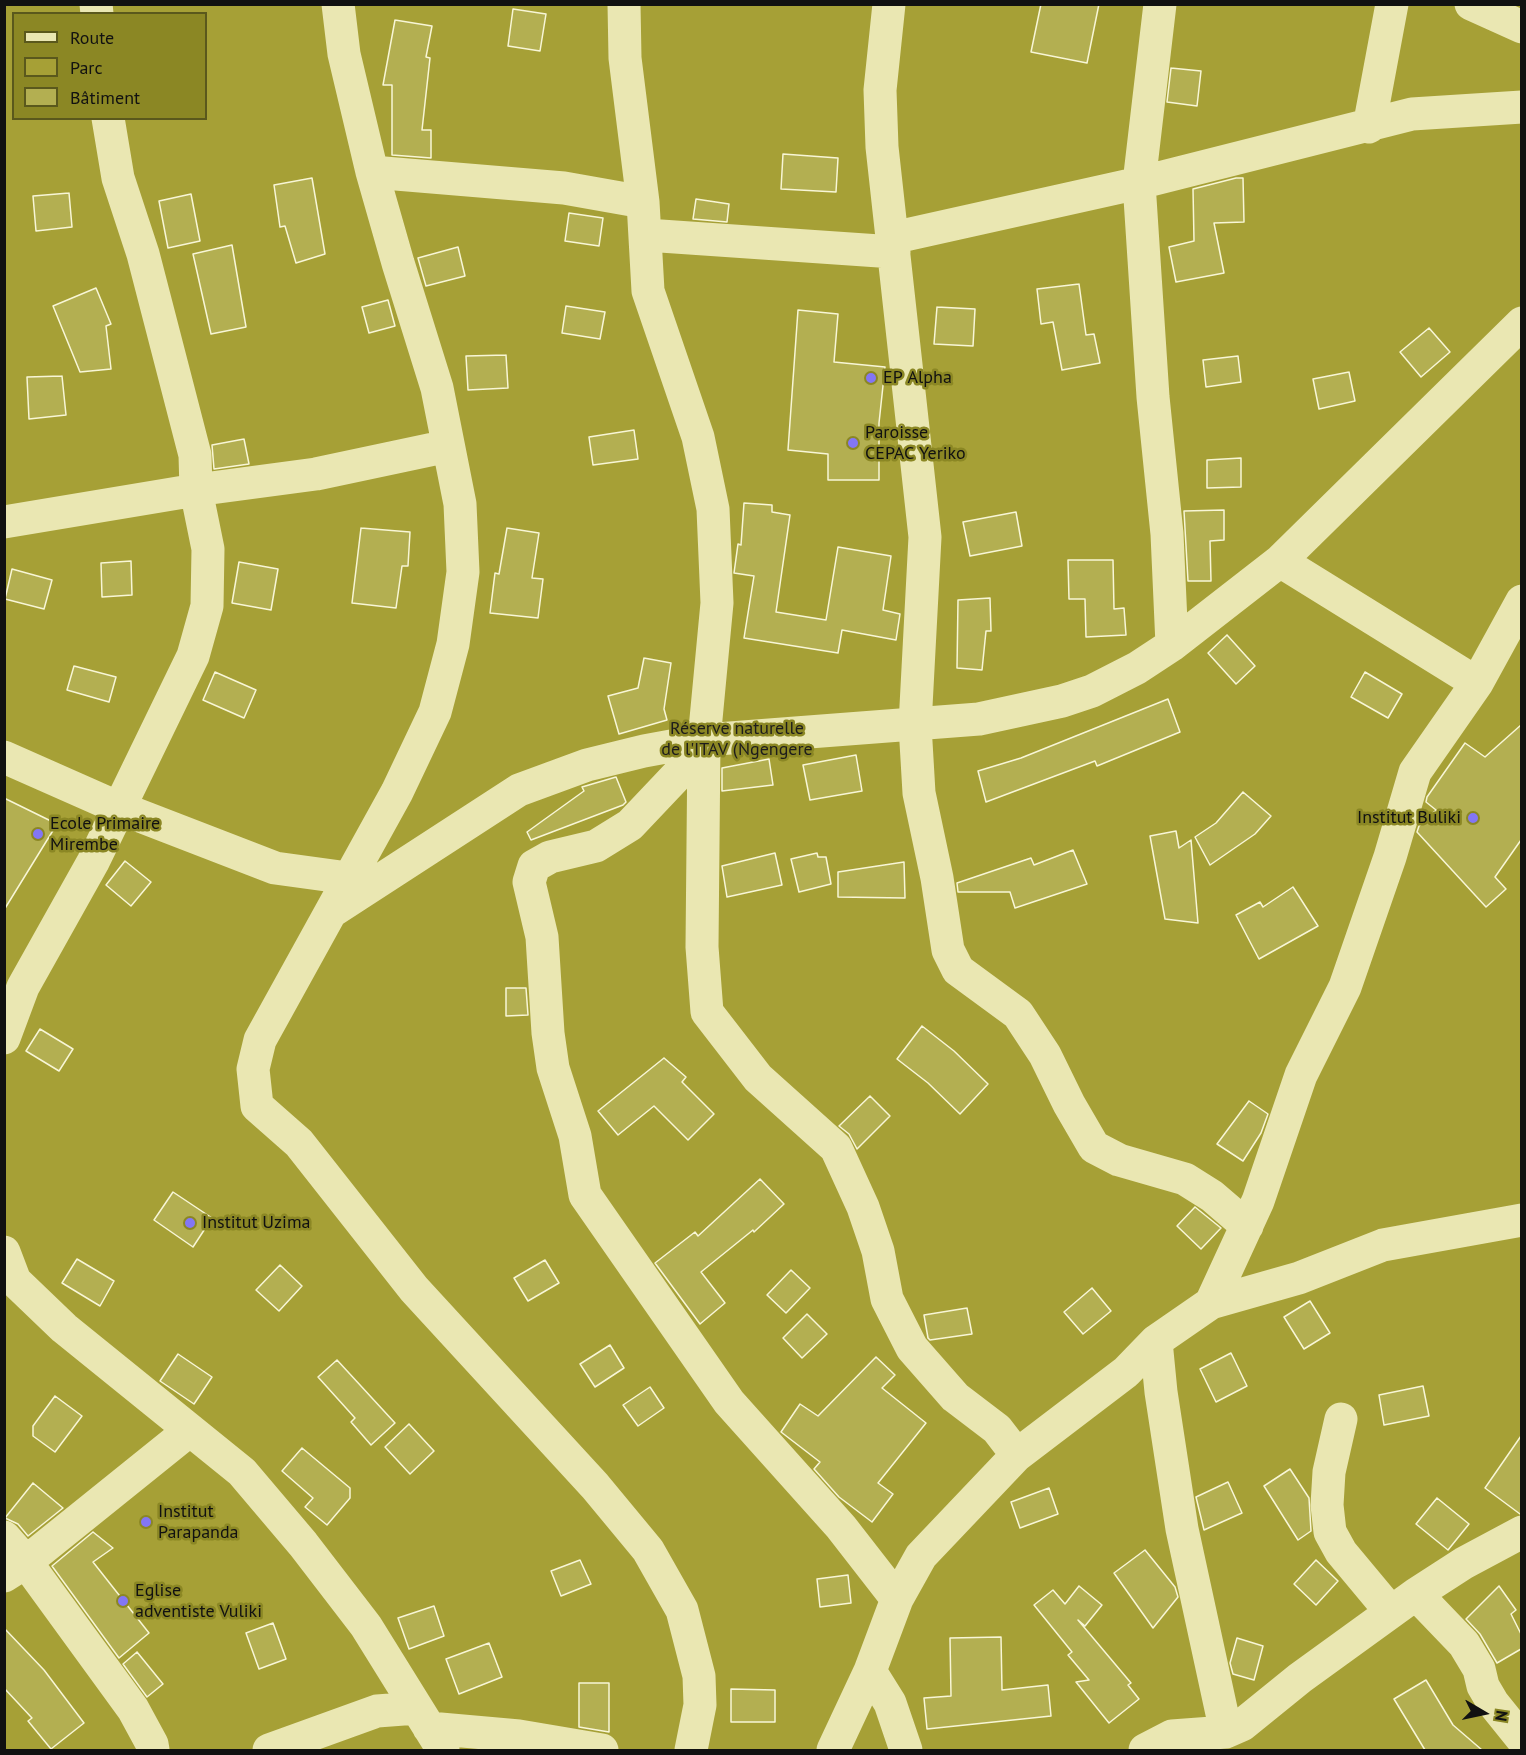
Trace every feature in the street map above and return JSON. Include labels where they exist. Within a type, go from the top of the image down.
[{"type":"street","points":[[338,4],[344,54],[372,172],[437,388],[460,504],[463,572],[453,644],[435,712],[397,792],[260,1040],[253,1069],[257,1106],[299,1143],[414,1289],[595,1486],[648,1550],[682,1610],[699,1676],[700,1705],[691,1750]]},
{"type":"street","points":[[624,4],[625,58],[643,202],[648,291],[698,437],[713,509],[717,603],[704,740],[702,947],[707,1012],[758,1078],[836,1148],[863,1207],[878,1251],[887,1299],[912,1348],[955,1397],[997,1429],[1017,1455]]},
{"type":"street","points":[[889,4],[880,90],[882,147],[925,537],[915,725],[919,793],[937,878],[948,950],[958,970],[1018,1014],[1045,1055],[1069,1104],[1094,1147],[1119,1160],[1185,1179],[1212,1196],[1247,1226]]},
{"type":"street","points":[[1160,4],[1139,183],[1153,397],[1167,534],[1172,645]]},
{"type":"street","points":[[1369,127],[1392,4]]},
{"type":"street","points":[[1471,4],[1521,27]]},
{"type":"street","points":[[646,235],[893,245],[1369,127],[1412,114],[1521,107]]},
{"type":"street","points":[[4,1038],[14,984],[93,862],[117,807],[193,656],[207,606],[208,549],[196,490],[195,455],[143,254],[118,178],[108,120]]},
{"type":"street","points":[[372,172],[564,189],[643,202]]},
{"type":"street","points":[[330,913],[519,790],[587,765],[704,740],[979,719],[1062,701],[1092,691],[1137,668],[1172,645],[1280,561],[1521,323]]},
{"type":"street","points":[[4,522],[196,490],[316,474],[448,446]]},
{"type":"street","points":[[1280,561],[1477,683]]},
{"type":"street","points":[[1211,1303],[1258,1202],[1301,1075],[1345,987],[1390,857],[1415,772],[1477,683],[1521,602]]},
{"type":"street","points":[[704,740],[684,768],[630,825],[596,846],[550,857],[534,866],[530,882],[542,937],[548,1033],[553,1068],[575,1136],[585,1195],[729,1402],[841,1527],[897,1599]]},
{"type":"street","points":[[4,757],[117,807],[275,868],[348,878]]},
{"type":"street","points":[[833,1750],[870,1671],[897,1599],[921,1556],[1017,1455],[1126,1372],[1156,1341],[1211,1303],[1299,1278],[1383,1245],[1521,1220]]},
{"type":"street","points":[[4,1252],[15,1281],[56,1320],[242,1472],[303,1544],[366,1626],[430,1729]]},
{"type":"street","points":[[1156,1341],[1161,1392],[1182,1529],[1227,1732]]},
{"type":"street","points":[[1341,1419],[1329,1472],[1327,1505],[1330,1532],[1341,1552],[1404,1603],[1464,1644],[1479,1669],[1483,1686],[1521,1739]]},
{"type":"street","points":[[15,1569],[190,1430]]},
{"type":"street","points":[[1166,1746],[1227,1732],[1242,1725],[1300,1678],[1404,1603],[1464,1563],[1521,1532]]},
{"type":"street","points":[[4,1537],[15,1569],[133,1709],[153,1750]]},
{"type":"street","points":[[870,1671],[890,1702],[906,1750]]},
{"type":"street","points":[[269,1750],[377,1711],[430,1729],[519,1736],[602,1750]]},
{"type":"green space","name":"Réserve naturelle de l'ITAV (Ngengere","points":[[5,5],[1521,5],[1521,1750],[5,1750]]},
{"type":"building","points":[[1041,4],[1099,4],[1087,63],[1031,52]]},
{"type":"building","points":[[513,9],[546,14],[540,51],[508,46]]},
{"type":"building","points":[[395,20],[432,26],[426,57],[430,58],[422,130],[431,130],[431,158],[392,155],[392,85],[383,85]]},
{"type":"building","points":[[1171,68],[1201,71],[1197,106],[1167,102]]},
{"type":"building","points":[[783,154],[838,158],[836,192],[781,189]]},
{"type":"building","points":[[312,178],[325,254],[296,263],[285,226],[280,227],[274,185]]},
{"type":"building","points":[[1243,178],[1244,222],[1214,223],[1224,273],[1176,282],[1169,247],[1194,241],[1193,189]]},
{"type":"building","points":[[69,193],[72,227],[36,231],[33,196]]},
{"type":"building","points":[[191,194],[200,241],[168,248],[159,201]]},
{"type":"building","points":[[696,199],[729,204],[727,222],[693,219]]},
{"type":"building","points":[[569,213],[603,218],[599,246],[565,241]]},
{"type":"building","points":[[232,245],[246,327],[211,334],[193,254]]},
{"type":"building","points":[[458,247],[465,276],[426,286],[418,258]]},
{"type":"building","points":[[1079,284],[1086,335],[1094,334],[1100,363],[1062,370],[1053,322],[1041,324],[1037,289]]},
{"type":"building","points":[[96,288],[111,324],[106,326],[111,369],[80,372],[53,306]]},
{"type":"building","points":[[388,300],[395,326],[369,333],[362,307]]},
{"type":"building","points":[[566,306],[605,312],[600,339],[562,333]]},
{"type":"building","points":[[937,307],[975,309],[973,346],[934,344]]},
{"type":"building","points":[[798,310],[838,314],[834,362],[885,367],[879,423],[879,480],[828,480],[828,454],[788,450]]},
{"type":"building","points":[[1429,328],[1450,352],[1421,377],[1400,352]]},
{"type":"building","points":[[506,355],[508,388],[468,390],[466,356]]},
{"type":"building","points":[[1238,356],[1241,382],[1206,387],[1203,360]]},
{"type":"building","points":[[1349,372],[1355,401],[1319,409],[1313,379]]},
{"type":"building","points":[[62,376],[66,415],[29,419],[27,377]]},
{"type":"building","points":[[634,430],[638,459],[593,465],[589,437]]},
{"type":"building","points":[[244,439],[249,464],[214,469],[212,445]]},
{"type":"building","points":[[1241,458],[1241,487],[1207,488],[1207,460]]},
{"type":"building","points":[[744,503],[772,505],[772,512],[790,515],[776,612],[826,620],[838,547],[891,556],[883,610],[900,614],[896,640],[842,630],[838,653],[744,638],[754,576],[734,573],[738,544],[741,545]]},
{"type":"building","points":[[1224,510],[1224,540],[1210,541],[1211,581],[1188,581],[1184,511]]},
{"type":"building","points":[[1016,512],[1022,546],[970,556],[963,522]]},
{"type":"building","points":[[361,528],[410,532],[408,566],[402,566],[396,608],[352,603]]},
{"type":"building","points":[[507,528],[539,533],[532,578],[543,579],[538,618],[490,613],[495,573],[499,574]]},
{"type":"building","points":[[1068,560],[1113,560],[1114,609],[1124,608],[1126,635],[1086,637],[1085,599],[1069,599]]},
{"type":"building","points":[[131,561],[132,595],[102,597],[101,563]]},
{"type":"building","points":[[239,562],[278,569],[271,610],[232,603]]},
{"type":"building","points":[[12,569],[52,580],[44,609],[5,599]]},
{"type":"building","points":[[990,598],[991,631],[986,631],[982,670],[957,668],[958,600]]},
{"type":"building","points":[[1227,635],[1255,666],[1236,684],[1208,653]]},
{"type":"building","points":[[644,658],[671,663],[664,709],[667,720],[619,734],[608,696],[638,688]]},
{"type":"building","points":[[74,666],[116,677],[109,702],[67,690]]},
{"type":"building","points":[[215,672],[256,690],[244,718],[203,700]]},
{"type":"building","points":[[1365,672],[1402,694],[1388,718],[1351,697]]},
{"type":"building","points":[[1168,699],[1180,732],[1097,766],[1095,761],[986,802],[978,771],[1021,758]]},
{"type":"building","points":[[1521,725],[1521,840],[1495,877],[1506,889],[1486,907],[1417,832],[1419,826],[1436,810],[1426,802],[1427,797],[1465,743],[1485,757]]},
{"type":"building","points":[[856,755],[862,791],[810,800],[803,765]]},
{"type":"building","points":[[769,759],[773,785],[722,791],[722,768]]},
{"type":"building","points":[[616,777],[626,802],[623,805],[531,840],[527,832],[584,791],[582,787]]},
{"type":"building","points":[[1243,792],[1271,816],[1255,834],[1210,865],[1195,837],[1216,823]]},
{"type":"building","name":"Ecole Primaire Mirembe","points":[[4,798],[57,824],[4,910]]},
{"type":"building","points":[[1176,831],[1179,848],[1191,840],[1198,923],[1165,919],[1150,836]]},
{"type":"building","points":[[1073,850],[1087,884],[1015,908],[1010,892],[958,892],[957,883],[1031,858],[1034,865]]},
{"type":"building","points":[[775,853],[782,885],[727,897],[722,866]]},
{"type":"building","points":[[817,853],[818,857],[826,857],[831,884],[799,892],[791,859]]},
{"type":"building","points":[[125,861],[151,882],[131,906],[106,885]]},
{"type":"building","points":[[904,862],[905,898],[838,897],[838,872]]},
{"type":"building","points":[[1293,887],[1318,926],[1259,959],[1236,915],[1260,902],[1263,907]]},
{"type":"building","points":[[506,988],[526,988],[528,1015],[506,1016]]},
{"type":"building","points":[[922,1026],[954,1051],[988,1084],[960,1114],[928,1083],[897,1059]]},
{"type":"building","points":[[40,1029],[73,1049],[59,1071],[26,1051]]},
{"type":"building","points":[[664,1058],[686,1077],[682,1082],[714,1114],[688,1140],[654,1106],[618,1135],[598,1111]]},
{"type":"building","points":[[870,1096],[890,1116],[857,1149],[849,1134],[839,1126]]},
{"type":"building","points":[[1249,1101],[1268,1114],[1261,1133],[1243,1161],[1217,1144]]},
{"type":"building","points":[[760,1179],[784,1204],[754,1232],[753,1230],[701,1272],[725,1303],[700,1324],[655,1263],[695,1232],[698,1236]]},
{"type":"building","points":[[173,1192],[212,1218],[193,1247],[154,1220]]},
{"type":"building","points":[[1195,1207],[1221,1228],[1201,1249],[1177,1226]]},
{"type":"building","points":[[77,1259],[114,1281],[100,1306],[62,1283]]},
{"type":"building","points":[[545,1260],[559,1283],[528,1301],[514,1278]]},
{"type":"building","points":[[280,1265],[302,1286],[279,1311],[256,1290]]},
{"type":"building","points":[[791,1270],[810,1288],[786,1313],[767,1295]]},
{"type":"building","points":[[1092,1288],[1111,1311],[1083,1334],[1064,1312]]},
{"type":"building","points":[[1310,1301],[1330,1333],[1304,1349],[1284,1317]]},
{"type":"building","points":[[967,1308],[972,1334],[930,1340],[928,1338],[924,1315]]},
{"type":"building","points":[[807,1314],[827,1334],[802,1358],[783,1338]]},
{"type":"building","points":[[610,1345],[624,1368],[595,1387],[580,1364]]},
{"type":"building","points":[[1231,1353],[1247,1386],[1216,1402],[1200,1369]]},
{"type":"building","points":[[178,1354],[212,1377],[194,1404],[160,1381]]},
{"type":"building","points":[[876,1357],[895,1375],[882,1388],[926,1423],[878,1483],[893,1494],[872,1522],[839,1497],[814,1469],[820,1462],[781,1432],[800,1404],[818,1416]]},
{"type":"building","points":[[337,1360],[395,1423],[371,1445],[351,1422],[355,1418],[318,1377]]},
{"type":"building","points":[[1423,1386],[1429,1416],[1384,1425],[1379,1395]]},
{"type":"building","points":[[650,1387],[664,1408],[638,1426],[623,1405]]},
{"type":"building","points":[[55,1396],[82,1416],[55,1452],[33,1436],[33,1426]]},
{"type":"building","points":[[409,1424],[434,1451],[410,1474],[385,1447]]},
{"type":"building","points":[[1521,1436],[1521,1513],[1520,1514],[1485,1488]]},
{"type":"building","points":[[302,1448],[350,1488],[350,1498],[327,1525],[305,1507],[313,1498],[282,1471]]},
{"type":"building","points":[[1290,1469],[1309,1498],[1311,1531],[1298,1540],[1264,1486]]},
{"type":"building","points":[[1228,1482],[1242,1513],[1204,1530],[1196,1497]]},
{"type":"building","points":[[33,1483],[63,1508],[28,1536],[18,1524],[5,1518]]},
{"type":"building","points":[[1049,1488],[1058,1514],[1020,1528],[1011,1502]]},
{"type":"building","points":[[1437,1498],[1469,1524],[1448,1550],[1416,1524]]},
{"type":"building","points":[[93,1532],[113,1548],[93,1562],[149,1633],[119,1658],[52,1566]]},
{"type":"building","points":[[1145,1550],[1175,1587],[1178,1597],[1153,1628],[1114,1573]]},
{"type":"building","points":[[580,1560],[591,1584],[561,1596],[551,1571]]},
{"type":"building","points":[[1316,1560],[1338,1581],[1316,1605],[1294,1584]]},
{"type":"building","points":[[848,1575],[851,1603],[820,1607],[817,1579]]},
{"type":"building","points":[[1079,1586],[1102,1605],[1085,1626],[1078,1620],[1131,1683],[1128,1685],[1139,1699],[1109,1723],[1076,1682],[1089,1680],[1068,1655],[1072,1652],[1034,1605],[1053,1590],[1065,1604]]},
{"type":"building","points":[[1499,1586],[1516,1610],[1511,1614],[1521,1634],[1521,1649],[1497,1663],[1480,1634],[1466,1619]]},
{"type":"building","points":[[434,1606],[444,1636],[409,1649],[398,1618]]},
{"type":"building","points":[[273,1623],[286,1659],[259,1669],[246,1633]]},
{"type":"building","points":[[4,1628],[44,1670],[84,1723],[51,1749],[28,1721],[32,1718],[4,1688]]},
{"type":"building","points":[[1001,1637],[1002,1690],[1048,1685],[1051,1716],[927,1729],[924,1698],[951,1696],[950,1638]]},
{"type":"building","points":[[1237,1638],[1263,1646],[1254,1680],[1233,1674],[1230,1663]]},
{"type":"building","points":[[489,1643],[502,1677],[459,1694],[446,1659]]},
{"type":"building","points":[[137,1652],[163,1684],[147,1697],[123,1664]]},
{"type":"building","points":[[1426,1680],[1453,1725],[1482,1750],[1425,1750],[1394,1699]]},
{"type":"building","points":[[579,1683],[609,1683],[609,1732],[579,1727]]},
{"type":"building","points":[[731,1689],[775,1690],[775,1722],[731,1722]]},
{"type":"place","name":"EP Alpha","points":[[871,378]]},
{"type":"place","name":"Paroisse CEPAC Yeriko","points":[[853,443]]},
{"type":"place","name":"Institut Buliki","points":[[1473,818]]},
{"type":"place","name":"Ecole Primaire Mirembe","points":[[38,834]]},
{"type":"place","name":"Institut Uzima","points":[[190,1223]]},
{"type":"place","name":"Institut Parapanda","points":[[146,1522]]},
{"type":"place","name":"Eglise adventiste Vuliki","points":[[123,1601]]}]
